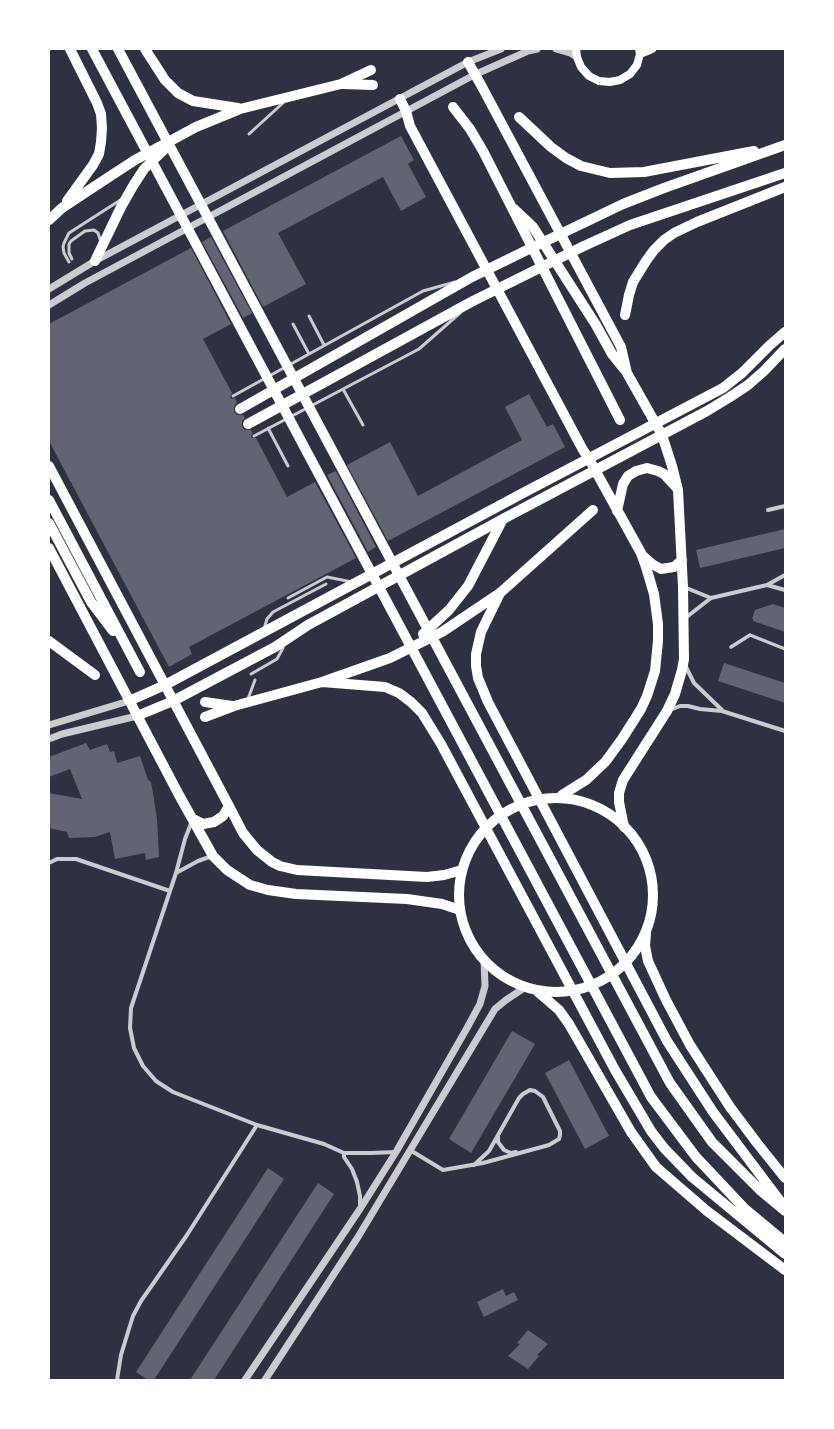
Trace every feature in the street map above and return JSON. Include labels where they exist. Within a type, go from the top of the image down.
[{"type":"main road","points":[[62,208],[93,165],[99,154],[102,142],[100,114],[97,103],[70,49]]},
{"type":"main road","points":[[92,49],[433,685],[651,1097],[696,1157],[744,1208],[785,1242]]},
{"type":"main road","points":[[118,49],[670,1083],[712,1142],[761,1191],[785,1211]]},
{"type":"main road","points":[[145,49],[165,80],[178,94],[193,101],[240,109]]},
{"type":"main road","points":[[577,53],[581,68],[589,76],[599,81],[610,82],[620,80],[630,74],[636,65],[640,51],[652,49]]},
{"type":"main road","points":[[468,62],[621,347],[627,373]]},
{"type":"main road","points":[[49,220],[62,208],[135,160],[179,135],[240,109],[341,84],[371,70]]},
{"type":"main road","points":[[341,84],[373,85]]},
{"type":"main road","points":[[400,99],[406,111],[410,126],[448,198],[582,450],[589,458],[641,553],[654,594],[658,624],[657,656],[651,684],[641,709],[606,761],[586,780],[562,795]]},
{"type":"main road","points":[[452,107],[470,129],[514,209],[620,420]]},
{"type":"main road","points":[[519,116],[551,148],[566,158],[581,166],[610,172],[644,172],[785,145]]},
{"type":"main road","points":[[95,261],[127,196],[144,169],[179,135]]},
{"type":"main road","points":[[240,409],[472,278],[525,250],[623,204],[785,145]]},
{"type":"main road","points":[[248,424],[473,301],[584,246],[630,225],[785,173]]},
{"type":"main road","points":[[625,315],[633,282],[646,260],[664,240],[674,233],[697,222],[785,187]]},
{"type":"main road","points":[[514,209],[533,227],[596,325],[612,354],[627,373],[662,435],[678,490],[683,587],[684,659],[680,680],[667,711],[623,780],[619,793],[619,802],[624,827]]},
{"type":"main road","points":[[128,701],[165,685],[723,388],[742,373],[785,332]]},
{"type":"main road","points":[[137,716],[174,701],[275,648],[308,625],[730,398],[764,371],[785,350]]},
{"type":"main road","points":[[49,466],[228,806],[243,833],[257,850],[272,862],[288,868],[423,877],[444,875],[462,870]]},
{"type":"main road","points":[[617,511],[623,484],[628,476],[636,471],[647,468],[658,471],[664,474],[678,490]]},
{"type":"main road","points":[[49,500],[140,672]]},
{"type":"main road","points":[[205,717],[234,706],[322,682],[390,658],[442,632],[500,593],[593,510]]},
{"type":"main road","points":[[390,658],[425,632],[449,610],[458,599],[476,573],[503,519]]},
{"type":"main road","points":[[49,523],[91,602],[131,654]]},
{"type":"main road","points":[[49,548],[128,701],[213,856],[220,864],[234,876],[250,885],[268,890],[296,894],[407,899],[442,904],[460,910]]},
{"type":"main road","points":[[641,553],[652,564],[661,569],[674,567],[682,560]]},
{"type":"main road","points":[[500,593],[481,632],[476,654],[478,678],[488,702],[667,1041],[713,1112],[785,1207]]},
{"type":"main road","points":[[49,641],[94,675]]},
{"type":"main road","points":[[322,682],[385,687],[399,693],[411,702],[422,714],[441,744],[616,1070],[651,1131],[664,1148],[692,1178],[785,1254]]},
{"type":"main road","points":[[205,702],[234,706]]},
{"type":"main road","points":[[562,795],[581,798],[596,805],[624,827],[635,839],[646,862],[653,889],[650,918],[646,930],[633,955],[623,966],[608,978],[592,986],[566,992],[538,992],[524,988],[504,978],[477,952],[466,932],[460,910],[459,890],[462,870],[468,853],[491,822],[524,802],[562,795]]},
{"type":"main road","points":[[193,819],[203,824],[214,822],[223,816],[228,806]]},
{"type":"main road","points":[[646,930],[645,946],[648,961],[666,1000],[690,1045],[730,1107],[785,1178]]},
{"type":"main road","points":[[538,992],[559,1010],[569,1024],[631,1132],[656,1168],[707,1211],[785,1270]]},
{"type":"street","points":[[49,288],[95,261],[468,62],[501,49]]},
{"type":"street","points":[[49,305],[85,283],[474,74],[536,49]]},
{"type":"street","points":[[556,49],[570,53],[577,53]]},
{"type":"street","points":[[768,510],[785,506]]},
{"type":"street","points":[[684,620],[711,598],[767,585],[785,575]]},
{"type":"street","points":[[767,585],[785,590]]},
{"type":"street","points":[[683,587],[711,598]]},
{"type":"street","points":[[732,647],[750,635],[785,649]]},
{"type":"street","points":[[684,659],[694,683],[722,710]]},
{"type":"street","points":[[49,725],[128,701]]},
{"type":"street","points":[[667,711],[680,706],[722,710],[785,732]]},
{"type":"street","points":[[49,738],[137,716]]},
{"type":"street","points":[[193,819],[185,839],[176,873],[131,1008],[130,1028],[134,1048],[143,1066],[156,1081],[164,1087],[182,1096],[257,1125],[324,1144],[344,1153],[396,1152]]},
{"type":"street","points":[[176,873],[198,861],[213,856]]},
{"type":"street","points":[[49,863],[57,859],[76,860],[170,891]]},
{"type":"street","points":[[245,1380],[360,1209],[396,1152],[480,1004],[485,986],[484,960]]},
{"type":"street","points":[[265,1380],[358,1237],[495,1009],[524,988]]},
{"type":"street","points":[[410,1150],[443,1170],[474,1165],[555,1142],[560,1135],[558,1124],[543,1096],[530,1090],[519,1098],[489,1150],[474,1165]]},
{"type":"street","points":[[117,1380],[121,1355],[128,1332],[141,1301],[187,1236],[257,1125]]},
{"type":"street","points":[[499,1133],[498,1142],[504,1150],[511,1153],[520,1152]]},
{"type":"street","points":[[344,1153],[344,1157],[352,1169],[357,1182],[360,1196],[360,1209]]},
{"type":"lane","points":[[249,134],[290,96]]},
{"type":"lane","points":[[69,262],[64,253],[63,247],[69,233],[127,196]]},
{"type":"lane","points":[[72,259],[69,253],[69,244],[86,231],[94,230],[98,233],[102,248]]},
{"type":"lane","points":[[233,396],[423,290],[472,278]]},
{"type":"lane","points":[[254,436],[419,349],[473,301]]},
{"type":"lane","points":[[309,316],[324,345]]},
{"type":"lane","points":[[293,324],[309,354]]},
{"type":"lane","points":[[343,389],[363,425]]},
{"type":"lane","points":[[268,428],[288,466]]},
{"type":"lane","points":[[288,598],[327,577],[356,582]]},
{"type":"lane","points":[[263,632],[267,619],[273,612],[326,584]]},
{"type":"lane","points":[[251,674],[277,660],[283,641]]},
{"type":"lane","points":[[247,703],[255,680]]},
{"type":"building","points":[[401,136],[414,160],[408,164],[426,197],[401,211],[383,177],[278,233],[306,284],[263,307],[223,231]]},
{"type":"building","points":[[211,237],[252,313],[243,318],[202,242]]},
{"type":"building","points":[[191,248],[231,324],[203,339],[232,393],[230,397],[232,399],[235,398],[237,403],[234,406],[234,412],[237,415],[243,415],[245,418],[242,421],[242,427],[245,430],[251,430],[253,433],[251,436],[252,438],[256,438],[287,497],[315,482],[356,558],[189,647],[192,654],[169,667],[49,441],[49,324]]},
{"type":"building","points":[[529,394],[547,427],[553,424],[565,447],[388,541],[347,465],[390,442],[418,496],[522,440],[505,407]]},
{"type":"building","points":[[336,471],[376,547],[368,552],[327,475]]},
{"type":"building","points":[[785,529],[785,548],[700,568],[696,550]]},
{"type":"building","points":[[773,604],[785,608],[785,632],[753,621],[752,619],[755,610]]},
{"type":"building","points":[[724,663],[785,683],[785,703],[718,681]]},
{"type":"building","points":[[86,743],[90,750],[107,744],[110,752],[114,751],[117,763],[140,756],[148,780],[151,782],[157,819],[159,857],[146,860],[145,853],[115,859],[110,832],[95,837],[69,838],[67,832],[49,828],[49,793],[82,799],[70,769],[49,777],[49,757]]},
{"type":"building","points":[[512,1031],[535,1044],[471,1153],[449,1139]]},
{"type":"building","points":[[569,1060],[609,1136],[585,1149],[545,1073]]},
{"type":"building","points":[[268,1168],[284,1179],[154,1380],[148,1380],[136,1372]]},
{"type":"building","points":[[318,1183],[334,1194],[214,1380],[190,1380]]},
{"type":"building","points":[[503,1289],[506,1296],[514,1292],[518,1300],[484,1317],[477,1302]]},
{"type":"building","points":[[528,1330],[548,1344],[537,1355],[539,1356],[528,1369],[508,1356],[520,1344],[517,1343]]}]
